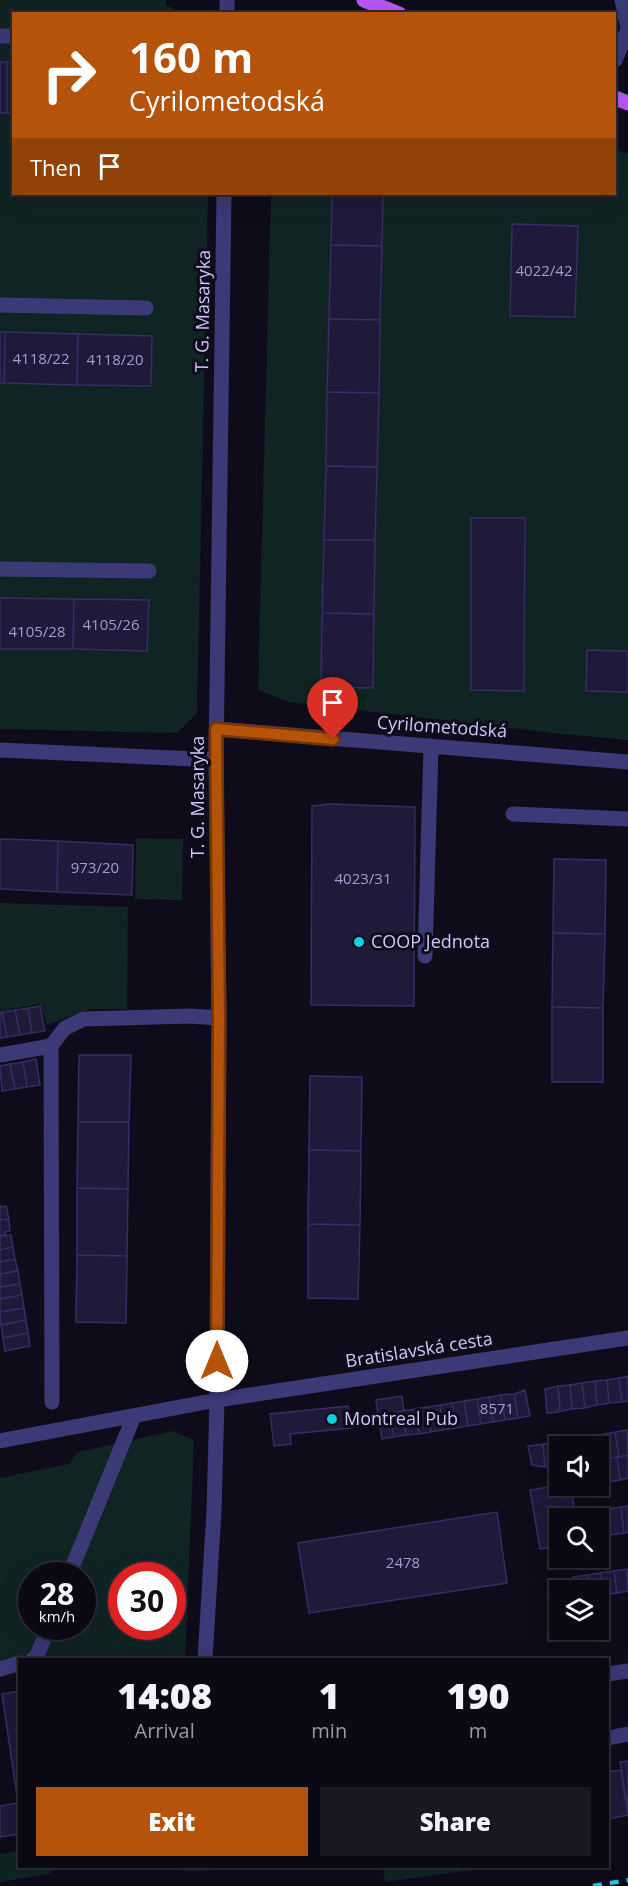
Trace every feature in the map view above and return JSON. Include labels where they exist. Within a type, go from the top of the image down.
[{"type":"main road","points":[[364,0],[394,12]]},
{"type":"street","points":[[616,58],[628,29],[622,0]]},
{"type":"street","name":"T. G. Masaryka","points":[[205,1658],[214,1511],[217,1400],[219,1018],[216,729],[224,195]]},
{"type":"street","points":[[0,305],[146,308]]},
{"type":"street","points":[[0,569],[149,571]]},
{"type":"street","name":"Cyrilometodská","points":[[216,729],[628,762]]},
{"type":"street","points":[[425,956],[431,746]]},
{"type":"street","points":[[0,750],[216,760]]},
{"type":"street","points":[[513,814],[628,819]]},
{"type":"street","points":[[52,1402],[51,1046],[65,1028],[84,1019],[219,1018]]},
{"type":"street","points":[[0,1055],[51,1046]]},
{"type":"street","name":"Bratislavská cesta","points":[[1,1439],[217,1400],[628,1338]]},
{"type":"street","points":[[74,1562],[134,1416]]},
{"type":"street","points":[[36,1658],[43,1640]]},
{"type":"street","points":[[0,1669],[18,1664]]},
{"type":"street","points":[[609,1674],[628,1671]]},
{"type":"street","points":[[609,1738],[628,1734]]},
{"type":"green space","points":[[0,0],[166,0],[166,5],[180,12],[12,12],[12,195],[208,195],[197,713],[177,733],[0,729]]},
{"type":"green space","points":[[616,149],[628,154],[628,740],[289,702],[258,690],[271,195],[616,195]]},
{"type":"green space","points":[[136,838],[183,839],[182,900],[135,899]]},
{"type":"green space","points":[[0,903],[128,907],[127,1009],[91,1009],[47,1025],[40,1004],[0,1011]]},
{"type":"green space","points":[[173,1431],[194,1440],[186,1635],[186,1562],[108,1562],[108,1640],[186,1640],[185,1658],[18,1658],[0,1664],[0,1478],[69,1464],[78,1452]]},
{"type":"green space","points":[[18,1851],[18,1868],[50,1868],[51,1874],[0,1882],[0,1854]]},
{"type":"green space","points":[[183,1868],[293,1868],[182,1871]]},
{"type":"green space","points":[[382,1868],[487,1868],[385,1882]]},
{"type":"building","points":[[0,62],[7,62],[7,113],[0,113]]},
{"type":"building","points":[[7,62],[12,62],[12,113],[7,113]]},
{"type":"building","points":[[332,195],[383,195],[382,246],[331,245]]},
{"type":"building","points":[[512,224],[578,226],[575,317],[510,316]]},
{"type":"building","points":[[331,245],[382,246],[380,320],[329,319]]},
{"type":"building","points":[[329,319],[380,320],[379,393],[327,392]]},
{"type":"building","points":[[0,332],[5,332],[4,383],[0,383]]},
{"type":"building","points":[[5,332],[78,334],[77,385],[4,383]]},
{"type":"building","points":[[78,334],[152,336],[151,386],[77,385]]},
{"type":"building","points":[[327,392],[379,393],[377,467],[326,466]]},
{"type":"building","points":[[326,466],[377,467],[375,540],[324,540]]},
{"type":"building","points":[[471,518],[525,518],[524,691],[471,690]]},
{"type":"building","points":[[324,540],[375,540],[374,614],[322,613]]},
{"type":"building","points":[[0,598],[74,599],[73,649],[0,649]]},
{"type":"building","points":[[74,599],[149,600],[147,651],[73,649]]},
{"type":"building","points":[[322,613],[374,614],[373,688],[321,687]]},
{"type":"building","points":[[587,650],[628,651],[628,692],[586,691]]},
{"type":"building","points":[[330,804],[415,807],[414,1006],[311,1005],[312,806]]},
{"type":"building","points":[[0,839],[58,841],[57,892],[0,889]]},
{"type":"building","points":[[58,841],[133,845],[132,895],[57,892]]},
{"type":"building","points":[[554,859],[606,860],[605,934],[553,933]]},
{"type":"building","points":[[553,933],[605,934],[603,1008],[552,1007]]},
{"type":"building","points":[[40,1006],[45,1031],[32,1033],[28,1008]]},
{"type":"building","points":[[552,1007],[603,1008],[603,1082],[552,1082]]},
{"type":"building","points":[[28,1008],[32,1033],[20,1035],[15,1010]]},
{"type":"building","points":[[15,1010],[20,1035],[7,1037],[2,1012]]},
{"type":"building","points":[[2,1012],[7,1037],[0,1038],[0,1013]]},
{"type":"building","points":[[79,1055],[131,1055],[129,1122],[78,1122]]},
{"type":"building","points":[[36,1059],[40,1085],[27,1087],[23,1062]]},
{"type":"building","points":[[23,1062],[27,1087],[15,1089],[10,1064]]},
{"type":"building","points":[[10,1064],[15,1089],[2,1091],[0,1066]]},
{"type":"building","points":[[310,1076],[362,1077],[361,1151],[309,1150]]},
{"type":"building","points":[[78,1122],[129,1122],[128,1189],[77,1188]]},
{"type":"building","points":[[309,1150],[361,1151],[360,1225],[308,1224]]},
{"type":"building","points":[[77,1188],[128,1189],[127,1256],[77,1255]]},
{"type":"building","points":[[6,1206],[9,1219],[0,1220],[0,1207]]},
{"type":"building","points":[[9,1219],[10,1231],[0,1236],[0,1220]]},
{"type":"building","points":[[308,1224],[360,1225],[358,1299],[308,1298]]},
{"type":"building","points":[[11,1235],[13,1247],[0,1250],[0,1236]]},
{"type":"building","points":[[13,1247],[15,1259],[0,1262],[0,1250]]},
{"type":"building","points":[[77,1255],[127,1256],[126,1323],[76,1322]]},
{"type":"building","points":[[15,1259],[18,1271],[0,1274],[0,1262]]},
{"type":"building","points":[[18,1271],[20,1284],[0,1287],[0,1274]]},
{"type":"building","points":[[20,1284],[22,1295],[0,1299],[0,1287]]},
{"type":"building","points":[[22,1295],[24,1308],[0,1312],[0,1299]]},
{"type":"building","points":[[24,1308],[26,1320],[1,1325],[0,1312]]},
{"type":"building","points":[[26,1320],[28,1333],[3,1338],[1,1325]]},
{"type":"building","points":[[28,1333],[30,1346],[5,1351],[3,1338]]},
{"type":"building","points":[[628,1376],[628,1401],[622,1402],[619,1378]]},
{"type":"building","points":[[619,1378],[622,1402],[609,1403],[607,1380]]},
{"type":"building","points":[[607,1380],[609,1403],[597,1405],[595,1381]]},
{"type":"building","points":[[595,1381],[597,1405],[585,1408],[582,1383]]},
{"type":"building","points":[[582,1383],[585,1408],[572,1409],[570,1385]]},
{"type":"building","points":[[570,1385],[572,1409],[558,1412],[557,1410],[560,1409],[558,1386]]},
{"type":"building","points":[[558,1386],[560,1409],[557,1410],[558,1412],[547,1413],[545,1389]]},
{"type":"building","points":[[525,1390],[530,1416],[518,1418],[514,1394]]},
{"type":"building","points":[[514,1394],[518,1418],[505,1420],[501,1395]]},
{"type":"building","points":[[501,1395],[505,1420],[493,1422],[489,1397]]},
{"type":"building","points":[[402,1396],[404,1411],[378,1415],[376,1400]]},
{"type":"building","points":[[489,1397],[493,1422],[481,1424],[477,1399]]},
{"type":"building","points":[[477,1399],[481,1424],[468,1426],[464,1401]]},
{"type":"building","points":[[464,1401],[468,1426],[456,1428],[452,1403]]},
{"type":"building","points":[[452,1403],[456,1428],[443,1430],[440,1405]]},
{"type":"building","points":[[440,1405],[443,1430],[431,1432],[428,1407]]},
{"type":"building","points":[[348,1406],[351,1428],[290,1434],[291,1444],[274,1446],[270,1414]]},
{"type":"building","points":[[428,1407],[431,1432],[419,1434],[415,1409]]},
{"type":"building","points":[[415,1409],[419,1434],[406,1435],[402,1411]]},
{"type":"building","points":[[402,1411],[406,1435],[394,1437],[390,1413]]},
{"type":"building","points":[[390,1413],[394,1437],[382,1439],[378,1415]]},
{"type":"building","points":[[627,1430],[628,1455],[619,1457],[615,1432]]},
{"type":"building","points":[[615,1432],[619,1457],[609,1458],[609,1436],[603,1434]]},
{"type":"building","points":[[549,1443],[549,1466],[545,1467],[543,1444]]},
{"type":"building","points":[[543,1444],[545,1467],[532,1465],[528,1446]]},
{"type":"building","points":[[628,1455],[628,1478],[620,1480],[617,1457]]},
{"type":"building","points":[[617,1457],[620,1480],[609,1482],[609,1458]]},
{"type":"building","points":[[549,1487],[549,1496],[572,1496],[574,1508],[549,1508],[549,1548],[540,1549],[530,1490]]},
{"type":"building","points":[[628,1506],[628,1532],[624,1533],[621,1507]]},
{"type":"building","points":[[621,1507],[624,1533],[611,1535],[609,1509]]},
{"type":"building","points":[[497,1512],[507,1583],[309,1613],[298,1543]]},
{"type":"building","points":[[627,1569],[628,1591],[617,1593],[614,1571]]},
{"type":"building","points":[[614,1571],[617,1593],[609,1594],[609,1580],[601,1580],[600,1573]]},
{"type":"building","points":[[600,1573],[601,1580],[588,1580],[587,1575]]},
{"type":"building","points":[[587,1575],[588,1580],[573,1580],[573,1577]]},
{"type":"building","points":[[18,1691],[18,1803],[2,1694]]},
{"type":"building","points":[[628,1761],[628,1810],[620,1762]]},
{"type":"building","points":[[621,1770],[628,1815],[609,1819],[609,1772]]},
{"type":"building","points":[[18,1803],[18,1834],[0,1837],[0,1806]]},
{"type":"railway","points":[[593,1886],[628,1880]]},
{"type":"place","name":"COOP Jednota","points":[[359,942]]},
{"type":"place","name":"Montreal Pub","points":[[332,1419]]},
{"type":"route","points":[[217,1361],[219,1018],[216,729],[333,739]]}]
